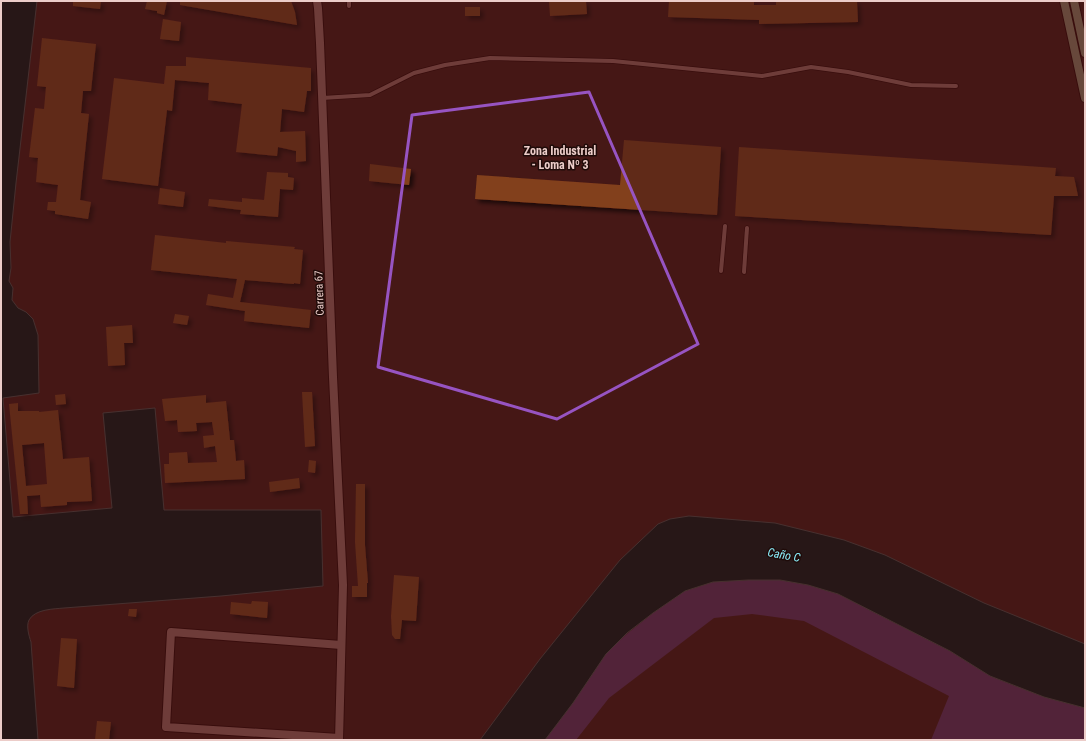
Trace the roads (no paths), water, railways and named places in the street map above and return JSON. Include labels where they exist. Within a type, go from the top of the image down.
[{"type":"main road","points":[[1064,1],[1085,98]]},
{"type":"main road","points":[[1074,1],[1085,53]]},
{"type":"street","name":"Carrera 67","points":[[317,1],[343,585],[339,739]]},
{"type":"street","points":[[339,739],[269,737],[166,727],[171,632],[341,645]]},
{"type":"lane","points":[[322,98],[370,95],[414,73],[445,65],[490,58],[612,61],[762,76],[812,67],[848,72],[911,85],[956,86]]},
{"type":"lane","points":[[721,271],[725,226]]},
{"type":"lane","points":[[744,272],[748,228]]},
{"type":"water","points":[[1,1],[37,1],[10,242],[11,268],[9,281],[13,288],[12,300],[18,308],[26,312],[33,319],[38,335],[39,393],[3,398],[13,517],[112,508],[103,413],[155,408],[164,510],[321,510],[323,586],[45,610],[32,616],[28,622],[28,628],[31,642],[38,740],[1,740]]},
{"type":"water","name":"Caño C","points":[[689,516],[775,523],[844,540],[885,555],[984,603],[1085,644],[1085,708],[1044,697],[990,676],[950,651],[838,594],[808,585],[780,580],[748,580],[713,582],[685,591],[627,633],[606,654],[573,703],[545,740],[480,740],[540,659],[620,560],[658,524],[670,519]]},
{"type":"district","name":"Zona Industrial - Loma Nº 3","points":[[560,158]]}]
